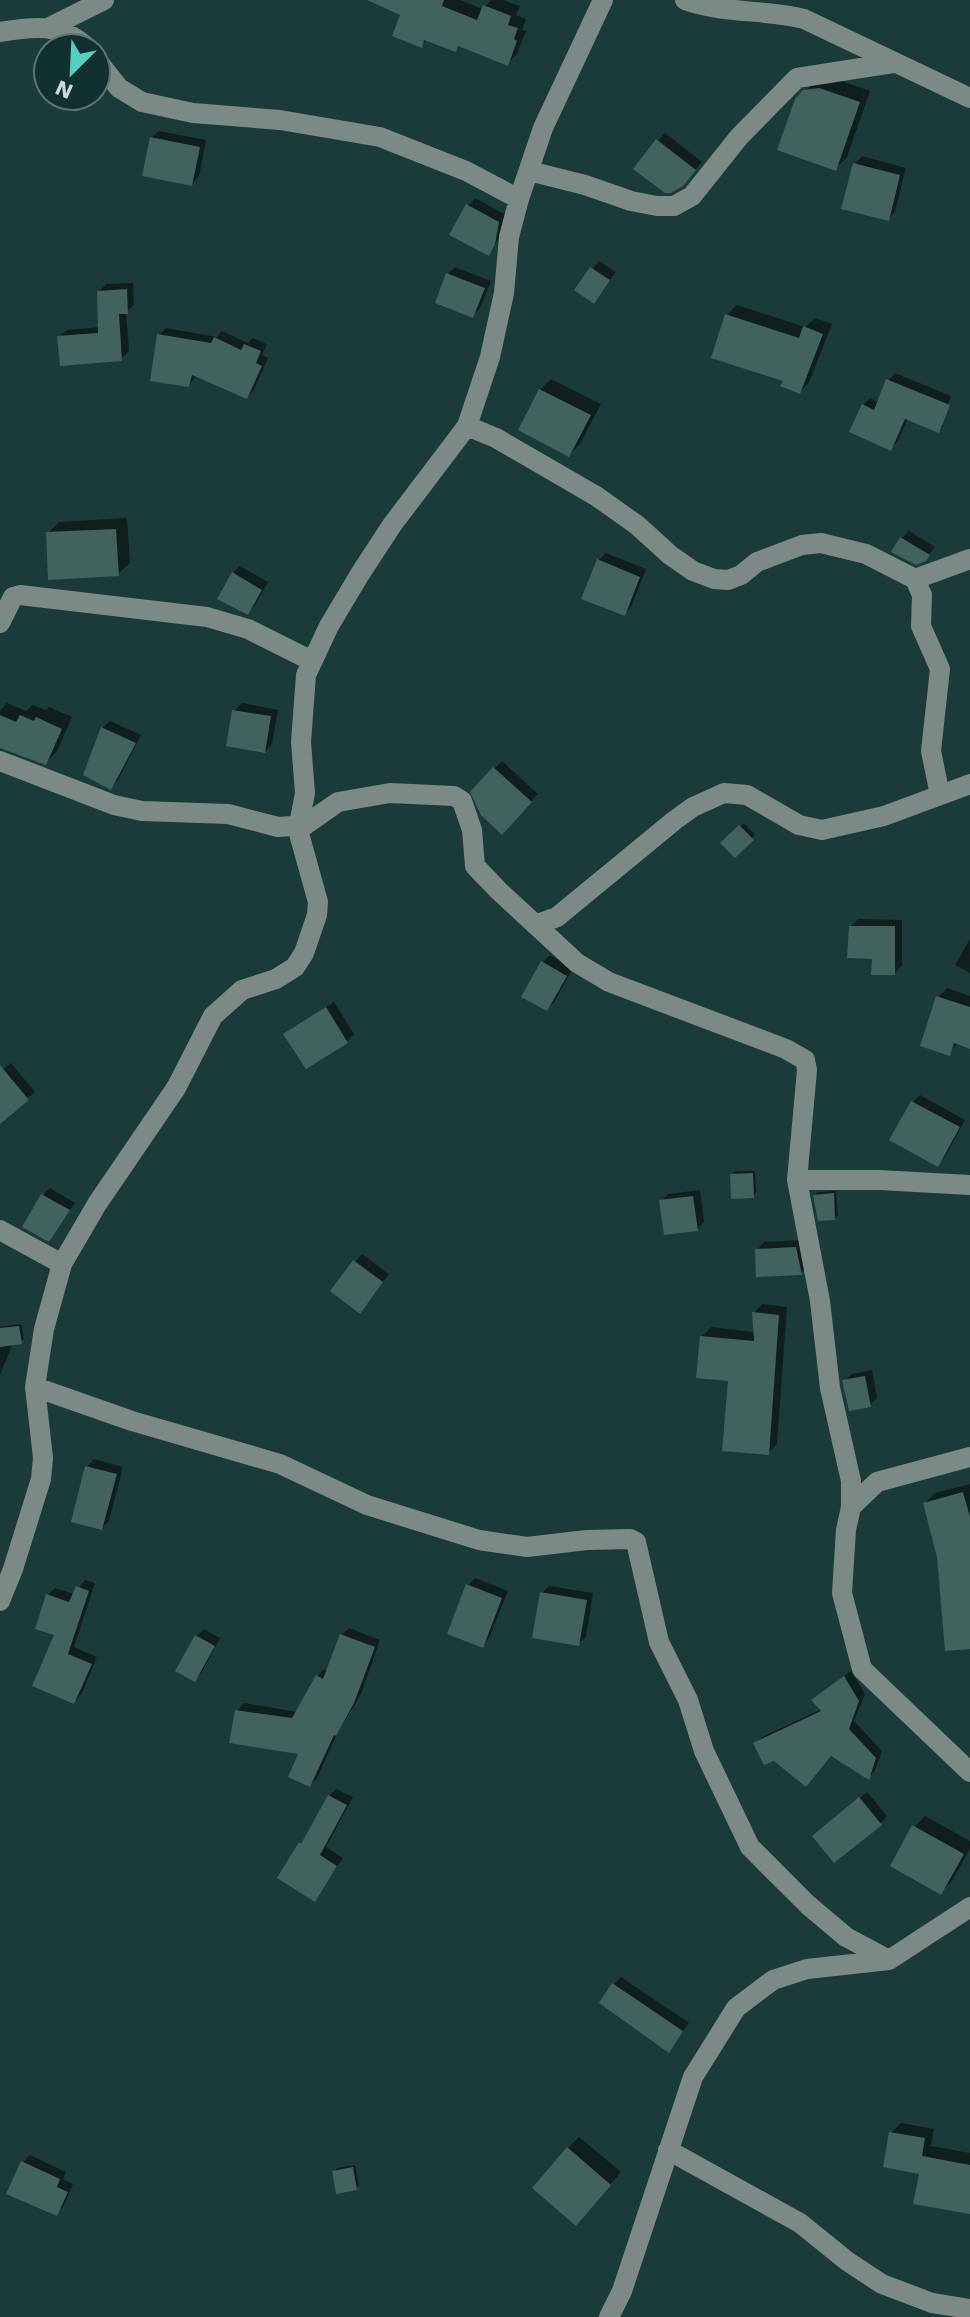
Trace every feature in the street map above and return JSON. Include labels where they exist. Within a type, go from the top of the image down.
[{"type":"street","points":[[50,27],[104,0]]},
{"type":"street","points":[[0,1601],[41,1479],[43,1458],[35,1387],[44,1329],[62,1264],[97,1204],[176,1088],[213,1016],[242,990],[276,979],[300,961],[317,915],[318,902],[298,830],[305,793],[301,742],[303,691],[312,661],[368,561],[467,426],[490,357],[504,293],[509,237],[519,199],[555,101],[603,0]]},
{"type":"street","points":[[685,0],[739,12],[783,14],[804,19],[970,98]]},
{"type":"street","points":[[0,32],[28,27],[50,27],[66,32]]},
{"type":"street","points":[[529,171],[631,201],[674,206],[692,196],[739,137],[797,78],[893,63]]},
{"type":"street","points":[[112,79],[119,88],[142,102],[193,113],[280,120],[380,137],[466,171],[519,199]]},
{"type":"street","points":[[467,426],[496,438],[596,496],[637,525],[670,555],[693,571],[714,579],[728,580],[741,575],[757,562],[802,545],[821,543],[866,554],[915,579],[922,595],[921,626],[940,669],[931,751],[940,795]]},
{"type":"street","points":[[915,579],[970,559]]},
{"type":"street","points":[[0,623],[13,597],[20,595],[171,611],[248,629],[312,661]]},
{"type":"street","points":[[0,761],[114,805],[142,811],[228,814],[278,827],[292,826],[298,830]]},
{"type":"street","points":[[538,924],[557,917],[684,813],[724,793],[747,795],[799,825],[822,830],[884,816],[970,784]]},
{"type":"street","points":[[298,830],[338,802],[390,793],[454,796],[462,801],[472,830],[475,866],[577,963],[609,982],[786,1049],[805,1060],[807,1070],[797,1180],[820,1301],[830,1388],[851,1481],[842,1593],[862,1669],[970,1772]]},
{"type":"street","points":[[797,1180],[970,1185]]},
{"type":"street","points":[[0,1230],[62,1264]]},
{"type":"street","points":[[35,1387],[132,1421],[280,1464],[367,1505],[479,1540],[527,1547],[587,1540],[630,1539],[636,1542],[659,1642],[688,1700],[704,1751],[750,1847],[808,1905],[846,1937],[889,1960]]},
{"type":"street","points":[[851,1507],[877,1482],[970,1457]]},
{"type":"street","points":[[609,2317],[622,2291],[693,2077],[736,2008],[773,1980],[796,1972],[889,1960],[970,1907]]},
{"type":"street","points":[[668,2150],[800,2223],[847,2261],[882,2284],[932,2303],[970,2309]]},
{"type":"building","points":[[367,0],[444,0],[442,6],[477,20],[483,5],[511,16],[508,25],[518,28],[508,66],[458,46],[456,52],[424,40],[422,48],[392,36],[400,15]]},
{"type":"building","points":[[819,88],[860,102],[836,171],[777,150],[795,99],[803,90]]},
{"type":"building","points":[[150,137],[200,147],[192,186],[142,176]]},
{"type":"building","points":[[656,139],[696,170],[683,186],[671,193],[665,193],[633,169]]},
{"type":"building","points":[[853,163],[900,175],[889,221],[841,209]]},
{"type":"building","points":[[466,204],[499,222],[489,256],[449,235]]},
{"type":"building","points":[[590,267],[610,280],[594,304],[574,290]]},
{"type":"building","points":[[446,273],[485,288],[473,318],[435,303]]},
{"type":"building","points":[[127,289],[128,314],[119,314],[122,361],[60,366],[57,336],[98,333],[97,291]]},
{"type":"building","points":[[725,314],[799,338],[803,326],[823,334],[800,394],[780,386],[783,381],[711,358]]},
{"type":"building","points":[[157,334],[211,343],[214,337],[241,350],[244,344],[261,351],[256,363],[262,366],[247,399],[192,375],[189,387],[150,381]]},
{"type":"building","points":[[886,379],[950,405],[939,433],[905,419],[891,451],[849,432],[862,404],[874,410]]},
{"type":"building","points":[[539,389],[591,415],[569,457],[518,430]]},
{"type":"building","points":[[116,529],[119,576],[48,580],[46,532]]},
{"type":"building","points":[[900,537],[930,555],[926,561],[916,565],[891,552]]},
{"type":"building","points":[[597,559],[640,577],[625,616],[581,599]]},
{"type":"building","points":[[232,572],[262,590],[248,615],[217,599]]},
{"type":"building","points":[[232,710],[271,716],[265,753],[226,746]]},
{"type":"building","points":[[0,715],[16,722],[20,715],[34,721],[36,717],[62,729],[46,765],[0,748]]},
{"type":"building","points":[[101,727],[136,743],[111,790],[83,775]]},
{"type":"building","points":[[493,767],[532,802],[502,835],[481,815],[470,792]]},
{"type":"building","points":[[739,825],[754,840],[735,858],[720,843]]},
{"type":"building","points":[[849,926],[895,926],[895,975],[871,975],[872,959],[847,958]]},
{"type":"building","points":[[541,961],[567,976],[547,1011],[521,997]]},
{"type":"building","points":[[936,996],[970,1007],[970,1049],[954,1043],[950,1056],[920,1046]]},
{"type":"building","points":[[326,1007],[348,1043],[306,1069],[283,1034]]},
{"type":"building","points":[[0,1065],[29,1100],[0,1124]]},
{"type":"building","points":[[911,1101],[960,1127],[938,1167],[889,1140]]},
{"type":"building","points":[[753,1173],[754,1198],[731,1199],[730,1174]]},
{"type":"building","points":[[834,1193],[835,1220],[818,1221],[813,1195]]},
{"type":"building","points":[[41,1194],[70,1210],[49,1242],[22,1227]]},
{"type":"building","points":[[693,1196],[698,1231],[664,1235],[659,1200]]},
{"type":"building","points":[[796,1247],[802,1275],[756,1277],[755,1249]]},
{"type":"building","points":[[353,1260],[383,1282],[360,1314],[330,1291]]},
{"type":"building","points":[[752,1312],[779,1315],[769,1455],[722,1451],[728,1381],[696,1378],[700,1336],[754,1341]]},
{"type":"building","points":[[19,1326],[22,1344],[0,1347],[0,1328]]},
{"type":"building","points":[[865,1376],[871,1407],[849,1411],[842,1380]]},
{"type":"building","points":[[85,1466],[117,1474],[102,1530],[71,1522]]},
{"type":"building","points":[[963,1492],[970,1517],[970,1649],[945,1651],[937,1557],[923,1503]]},
{"type":"building","points":[[466,1584],[502,1598],[483,1648],[447,1634]]},
{"type":"building","points":[[76,1586],[89,1591],[68,1654],[92,1664],[74,1704],[32,1686],[54,1635],[35,1629],[46,1594],[69,1602]]},
{"type":"building","points":[[540,1592],[587,1600],[579,1646],[532,1638]]},
{"type":"building","points":[[340,1634],[375,1647],[354,1703],[334,1735],[310,1787],[288,1777],[298,1754],[229,1743],[235,1710],[292,1718],[316,1675],[323,1679]]},
{"type":"building","points":[[195,1635],[215,1646],[195,1682],[175,1671]]},
{"type":"building","points":[[844,1676],[859,1701],[849,1729],[876,1758],[869,1780],[831,1756],[806,1787],[774,1761],[764,1765],[753,1743],[821,1711],[811,1700]]},
{"type":"building","points":[[328,1795],[347,1805],[320,1855],[337,1866],[315,1902],[277,1878],[299,1842],[301,1844]]},
{"type":"building","points":[[859,1797],[882,1825],[834,1863],[812,1836]]},
{"type":"building","points":[[912,1825],[964,1854],[941,1895],[890,1866]]},
{"type":"building","points":[[612,1983],[683,2031],[669,2053],[599,2003]]},
{"type":"building","points":[[889,2132],[925,2138],[922,2156],[970,2165],[970,2214],[913,2204],[919,2174],[883,2167]]},
{"type":"building","points":[[567,2147],[611,2185],[576,2226],[532,2188]]},
{"type":"building","points":[[21,2161],[60,2179],[57,2187],[68,2192],[57,2216],[6,2194]]},
{"type":"building","points":[[353,2167],[357,2190],[336,2194],[332,2171]]}]
